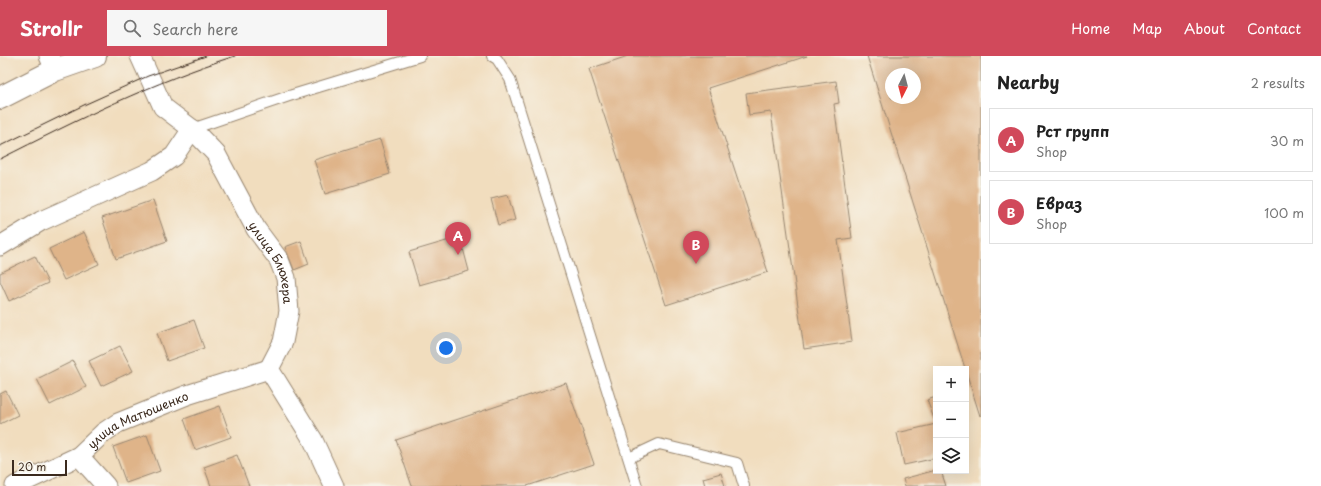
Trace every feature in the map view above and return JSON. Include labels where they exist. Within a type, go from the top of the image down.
[{"type":"main road","points":[[0,98],[52,63],[95,56]]},
{"type":"street","name":"улица Блюхера","points":[[140,56],[164,107],[192,129],[216,154],[256,229],[280,260],[286,278],[289,311],[283,342],[269,370]]},
{"type":"street","points":[[0,246],[41,221],[152,171],[174,156],[192,129]]},
{"type":"street","points":[[269,370],[313,440],[334,486]]},
{"type":"street","name":"улица Матюшенко","points":[[15,486],[79,456],[103,433],[118,423],[188,395],[269,370]]},
{"type":"street","points":[[79,456],[106,486]]},
{"type":"lane","points":[[192,129],[289,96],[420,56]]},
{"type":"lane","points":[[492,56],[497,59],[510,79],[637,486]]},
{"type":"lane","points":[[629,458],[659,444],[737,463],[744,486]]},
{"type":"building","points":[[628,56],[807,56],[708,88],[768,272],[666,305],[589,69]]},
{"type":"building","points":[[867,56],[981,56],[980,416],[969,381],[969,366],[964,366]]},
{"type":"building","points":[[836,81],[839,103],[834,104],[852,238],[838,240],[852,342],[804,349],[771,112],[749,115],[746,93]]},
{"type":"building","points":[[380,140],[390,174],[325,194],[314,160]]},
{"type":"building","points":[[508,195],[515,220],[498,225],[491,199]]},
{"type":"building","points":[[153,200],[167,241],[116,259],[102,218]]},
{"type":"building","points":[[84,232],[99,264],[64,280],[49,249]]},
{"type":"building","points":[[460,237],[469,271],[419,285],[409,252]]},
{"type":"building","points":[[301,241],[309,264],[294,270],[285,247]]},
{"type":"building","points":[[35,256],[48,283],[9,301],[0,281],[0,273]]},
{"type":"building","points":[[194,320],[204,348],[167,361],[157,333]]},
{"type":"building","points":[[120,346],[133,371],[101,386],[89,361]]},
{"type":"building","points":[[73,361],[86,387],[50,405],[37,379]]},
{"type":"building","points":[[566,383],[594,464],[527,486],[412,486],[396,440]]},
{"type":"building","points":[[6,391],[18,415],[0,424],[0,394]]},
{"type":"building","points":[[933,398],[933,416],[927,400]]},
{"type":"building","points":[[220,406],[231,437],[195,450],[184,419]]},
{"type":"building","points":[[933,425],[933,459],[904,465],[897,433]]},
{"type":"building","points":[[147,435],[160,471],[126,483],[113,447]]},
{"type":"building","points":[[237,455],[249,486],[211,486],[204,467]]},
{"type":"building","points":[[933,471],[933,474],[942,474],[946,486],[905,486],[903,479]]},
{"type":"building","points":[[721,473],[725,486],[705,486],[703,478]]},
{"type":"tram line","points":[[0,146],[148,76],[206,56]]},
{"type":"tram line","points":[[0,159],[87,116],[145,90],[205,66],[235,56]]},
{"type":"place","name":"Рст групп","points":[[458,255]]},
{"type":"place","name":"Евраз","points":[[696,264]]}]
